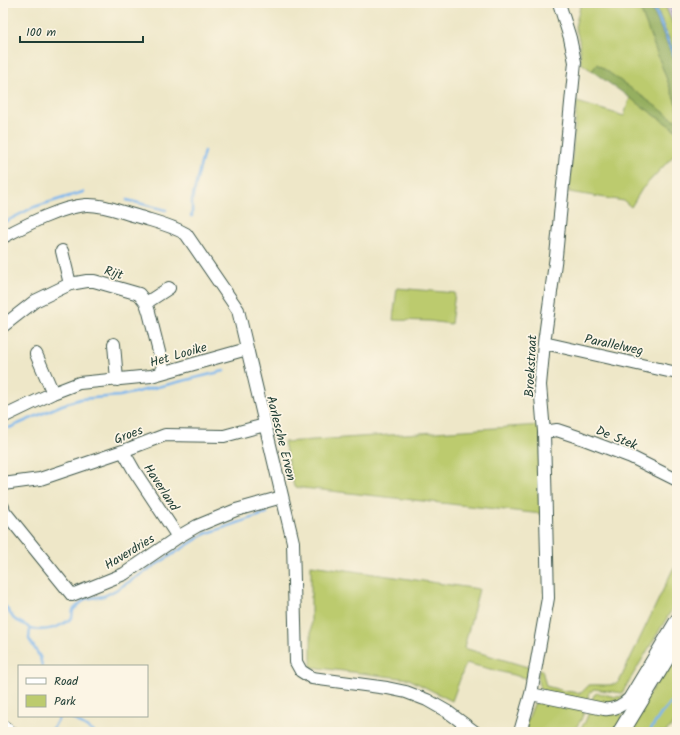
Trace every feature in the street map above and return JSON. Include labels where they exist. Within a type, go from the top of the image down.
[{"type":"main road","points":[[620,732],[629,720],[677,640]]},
{"type":"street","name":"Broekstraat","points":[[520,732],[531,694],[548,598],[544,432],[540,385],[544,343],[556,256],[576,62],[559,3]]},
{"type":"street","name":"Aarlesche Erven","points":[[3,237],[32,222],[68,209],[86,205],[102,207],[175,227],[186,234],[238,310],[293,542],[296,662],[301,672],[312,678],[364,684],[406,692],[427,700],[448,712],[474,732]]},
{"type":"street","points":[[62,251],[70,284]]},
{"type":"street","name":"Rijt","points":[[3,326],[35,301],[70,284],[94,281],[139,294],[146,303]]},
{"type":"street","points":[[164,372],[146,303],[169,288]]},
{"type":"street","name":"Parallelweg","points":[[544,343],[677,373]]},
{"type":"street","points":[[114,344],[116,380]]},
{"type":"street","name":"Het Looike","points":[[3,417],[53,393],[79,383],[151,376],[247,349]]},
{"type":"street","points":[[36,354],[53,393]]},
{"type":"street","name":"Groes","points":[[3,484],[40,479],[123,451],[164,435],[224,436],[265,425]]},
{"type":"street","name":"De Stek","points":[[544,432],[557,430],[582,438],[631,457],[677,480]]},
{"type":"street","name":"Haverland","points":[[123,451],[135,472],[178,536]]},
{"type":"street","name":"Haverdries","points":[[3,507],[4,511],[28,542],[72,595],[124,574],[178,536],[197,526],[236,510],[282,496]]},
{"type":"street","points":[[531,694],[604,709],[615,708],[623,705],[629,699],[677,619]]},
{"type":"street","points":[[3,726],[11,732]]},
{"type":"shaded area","points":[[654,3],[677,3],[677,59]]},
{"type":"green space","points":[[581,3],[638,3],[677,106],[677,120],[675,121],[597,64],[592,71],[581,63],[579,39],[575,27]]},
{"type":"green space","points":[[638,3],[650,3],[677,66],[677,106]]},
{"type":"green space","points":[[654,3],[664,3],[677,34],[677,59]]},
{"type":"green space","points":[[597,64],[677,120],[677,131],[592,71]]},
{"type":"green space","points":[[630,97],[677,131],[677,152],[642,189],[631,207],[624,201],[569,192],[577,102],[624,116]]},
{"type":"green space","points":[[397,288],[455,293],[451,324],[429,321],[393,320]]},
{"type":"green space","points":[[540,425],[542,514],[294,487],[284,442]]},
{"type":"green space","points":[[311,565],[479,589],[464,648],[531,668],[529,679],[466,663],[452,701],[409,679],[311,667]]},
{"type":"green space","points":[[677,567],[677,601],[622,693],[594,689],[589,693],[587,701],[543,691],[538,683],[539,670],[542,670],[546,686],[564,691],[581,693],[589,685],[609,685],[619,682],[673,569]]},
{"type":"green space","points":[[677,650],[677,716],[673,725],[665,732],[625,732]]},
{"type":"green space","points":[[597,693],[621,697],[628,693],[613,705],[591,702],[594,695]]},
{"type":"green space","points":[[543,700],[585,709],[581,720],[573,732],[523,732],[534,704]]},
{"type":"green space","points":[[627,706],[615,732],[578,732],[585,722],[590,710]]},
{"type":"water","points":[[650,3],[654,3],[677,59],[677,66]]},
{"type":"waterway","points":[[191,216],[192,200],[204,151]]},
{"type":"waterway","points":[[3,223],[34,207],[83,192]]},
{"type":"waterway","points":[[127,200],[166,210]]},
{"type":"waterway","points":[[9,428],[62,405],[80,399],[120,396],[224,371]]},
{"type":"waterway","points":[[30,629],[42,630],[62,625],[72,618],[73,610],[85,599],[104,596],[116,590],[205,534],[267,513]]},
{"type":"waterway","points":[[3,603],[14,619],[30,629],[29,639],[40,657],[42,665]]},
{"type":"waterway","points":[[649,732],[661,714],[674,699],[677,700]]},
{"type":"waterway","points":[[51,732],[59,717]]},
{"type":"waterway","points":[[71,717],[94,732]]},
{"type":"railway","points":[[671,3],[677,18]]}]
